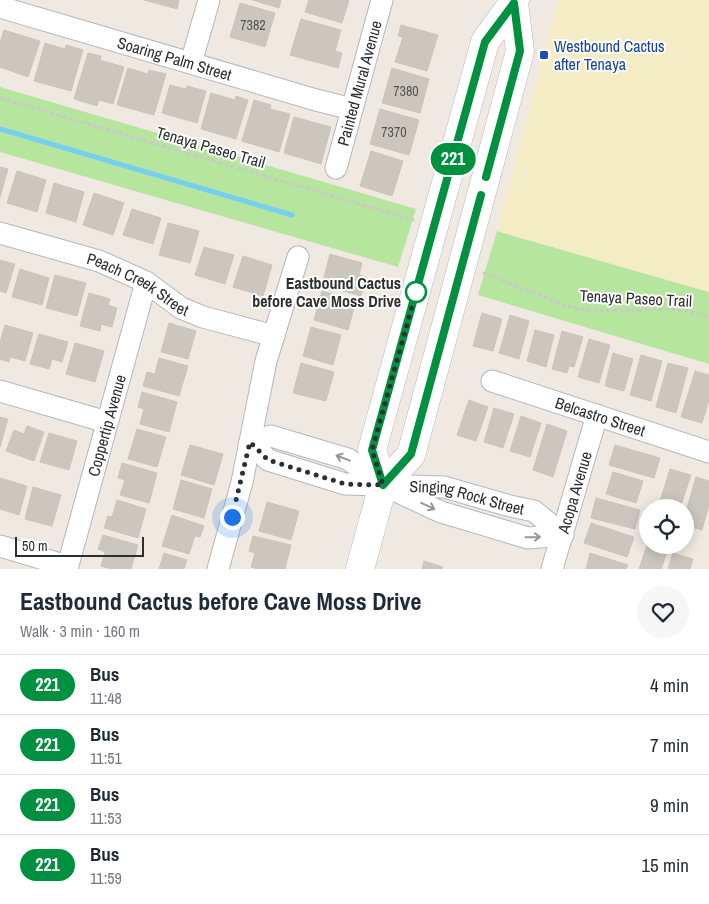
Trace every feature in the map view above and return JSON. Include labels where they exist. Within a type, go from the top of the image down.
[{"type":"main road","points":[[383,485],[372,450],[485,42],[511,1]]},
{"type":"main road","points":[[360,569],[383,485],[411,454],[520,51],[511,1]]},
{"type":"street","points":[[191,63],[209,0]]},
{"type":"street","name":"Painted Mural Avenue","points":[[336,168],[382,0]]},
{"type":"street","name":"Soaring Palm Street","points":[[0,7],[32,8],[191,63],[352,109]]},
{"type":"street","name":"Peach Creek Street","points":[[0,233],[99,261],[146,282],[181,308],[203,317],[274,336]]},
{"type":"street","points":[[218,569],[242,482],[266,361],[298,257]]},
{"type":"street","name":"Coppertip Avenue","points":[[67,568],[146,282]]},
{"type":"street","name":"Belcastro Street","points":[[492,381],[709,452]]},
{"type":"street","points":[[0,391],[107,422]]},
{"type":"street","name":"Acopa Avenue","points":[[552,569],[597,415]]},
{"type":"street","name":"Singing Rock Street","points":[[250,442],[271,436],[348,459],[383,485],[441,512],[528,538],[562,535]]},
{"type":"street","points":[[0,546],[67,568]]},
{"type":"path","name":"Tenaya Paseo Trail","points":[[0,98],[416,221]]},
{"type":"path","name":"Tenaya Paseo Trail","points":[[479,271],[565,305],[580,309],[594,311],[674,310],[709,316]]},
{"type":"green space","points":[[0,87],[416,209],[398,267],[0,152]]},
{"type":"green space","points":[[497,231],[709,292],[709,364],[478,295]]},
{"type":"sand","points":[[558,0],[709,0],[709,292],[497,231]]},
{"type":"building","points":[[144,0],[179,0],[177,9]]},
{"type":"building","points":[[252,0],[281,0],[279,8]]},
{"type":"building","points":[[309,0],[349,0],[342,23],[305,12]]},
{"type":"building","points":[[240,3],[275,13],[265,47],[230,37]]},
{"type":"building","points":[[301,19],[341,30],[335,51],[342,53],[338,68],[290,55]]},
{"type":"building","points":[[401,25],[438,35],[427,71],[395,62],[403,37],[398,36]]},
{"type":"building","points":[[4,30],[40,41],[28,77],[0,67],[0,43]]},
{"type":"building","points":[[45,43],[65,49],[66,45],[83,50],[71,91],[34,81]]},
{"type":"building","points":[[88,53],[101,56],[100,60],[124,67],[113,104],[99,100],[97,106],[74,99]]},
{"type":"building","points":[[128,68],[148,74],[149,70],[166,74],[154,115],[117,105]]},
{"type":"building","points":[[392,68],[429,79],[420,113],[382,103]]},
{"type":"building","points":[[170,85],[186,89],[187,86],[206,91],[197,123],[162,113]]},
{"type":"building","points":[[211,93],[235,100],[236,96],[248,100],[236,139],[201,129]]},
{"type":"building","points":[[254,100],[271,105],[270,109],[290,114],[279,152],[242,141]]},
{"type":"building","points":[[380,109],[419,120],[409,155],[370,144]]},
{"type":"building","points":[[294,117],[331,127],[321,164],[284,153]]},
{"type":"building","points":[[371,151],[403,161],[392,196],[360,186]]},
{"type":"building","points":[[0,167],[8,169],[0,197]]},
{"type":"building","points":[[17,171],[46,180],[37,212],[7,203]]},
{"type":"building","points":[[54,183],[84,192],[76,222],[46,213]]},
{"type":"building","points":[[94,193],[124,203],[113,235],[83,225]]},
{"type":"building","points":[[132,209],[161,218],[153,244],[123,235]]},
{"type":"building","points":[[168,223],[199,231],[190,263],[159,255]]},
{"type":"building","points":[[204,247],[234,255],[225,284],[195,275]]},
{"type":"building","points":[[330,254],[362,263],[359,275],[366,277],[361,296],[322,285]]},
{"type":"building","points":[[243,256],[272,265],[263,296],[233,287]]},
{"type":"building","points":[[0,260],[15,264],[6,293],[0,291]]},
{"type":"building","points":[[20,269],[49,278],[42,305],[12,297]]},
{"type":"building","points":[[55,275],[86,283],[77,316],[46,308]]},
{"type":"building","points":[[322,291],[356,301],[348,330],[314,320]]},
{"type":"building","points":[[89,293],[110,299],[108,305],[117,308],[112,327],[101,324],[100,331],[80,326]]},
{"type":"building","points":[[482,313],[502,319],[493,351],[473,346]]},
{"type":"building","points":[[510,315],[529,321],[519,359],[499,353]]},
{"type":"building","points":[[169,323],[196,331],[188,359],[161,352]]},
{"type":"building","points":[[5,325],[33,333],[25,361],[10,357],[9,362],[0,359],[0,342]]},
{"type":"building","points":[[311,327],[341,335],[333,365],[303,356]]},
{"type":"building","points":[[535,330],[554,335],[546,367],[527,361]]},
{"type":"building","points":[[562,331],[583,337],[574,367],[569,366],[567,373],[552,369]]},
{"type":"building","points":[[39,334],[68,342],[62,362],[52,359],[49,369],[30,364]]},
{"type":"building","points":[[589,339],[610,345],[599,383],[578,377]]},
{"type":"building","points":[[75,343],[104,351],[95,382],[66,374]]},
{"type":"building","points":[[613,353],[633,359],[624,391],[605,386]]},
{"type":"building","points":[[641,355],[662,361],[651,401],[630,395]]},
{"type":"building","points":[[159,358],[188,366],[179,396],[143,386],[147,372],[155,374]]},
{"type":"building","points":[[301,363],[334,372],[326,401],[293,393]]},
{"type":"building","points":[[668,363],[688,368],[676,413],[656,407]]},
{"type":"building","points":[[695,371],[709,375],[709,400],[702,423],[681,417]]},
{"type":"building","points":[[142,392],[177,402],[169,432],[140,424],[144,409],[138,407]]},
{"type":"building","points":[[469,400],[488,407],[476,441],[457,435]]},
{"type":"building","points":[[494,408],[514,414],[503,448],[484,442]]},
{"type":"building","points":[[521,416],[541,423],[530,457],[510,451]]},
{"type":"building","points":[[0,417],[8,419],[0,447]]},
{"type":"building","points":[[547,424],[567,431],[553,477],[533,470]]},
{"type":"building","points":[[27,426],[44,432],[34,461],[6,451],[14,430],[24,434]]},
{"type":"building","points":[[137,429],[166,437],[157,467],[128,459]]},
{"type":"building","points":[[49,433],[77,441],[69,470],[40,462]]},
{"type":"building","points":[[190,445],[223,454],[214,485],[181,475]]},
{"type":"building","points":[[615,445],[660,458],[654,478],[609,465]]},
{"type":"building","points":[[122,463],[157,473],[149,503],[120,495],[125,480],[118,478]]},
{"type":"building","points":[[670,469],[691,475],[683,499],[661,499]]},
{"type":"building","points":[[613,472],[643,481],[636,503],[606,494]]},
{"type":"building","points":[[696,477],[709,481],[709,505],[702,530],[694,528],[694,499],[690,499]]},
{"type":"building","points":[[0,478],[27,486],[19,515],[0,509]]},
{"type":"building","points":[[181,480],[212,489],[204,518],[173,509]]},
{"type":"building","points":[[33,487],[61,495],[52,526],[25,519]]},
{"type":"building","points":[[596,498],[639,510],[635,529],[591,518]]},
{"type":"building","points":[[117,500],[146,509],[138,538],[104,528],[108,516],[112,517]]},
{"type":"building","points":[[267,502],[299,511],[291,540],[259,531]]},
{"type":"building","points":[[172,515],[204,526],[200,537],[195,536],[189,554],[162,546]]},
{"type":"building","points":[[591,523],[634,537],[627,557],[584,543]]},
{"type":"building","points":[[103,535],[138,545],[131,569],[111,569],[101,566],[105,552],[98,549]]},
{"type":"building","points":[[253,536],[291,545],[285,569],[258,569],[251,567],[255,553],[249,551]]},
{"type":"building","points":[[164,553],[187,560],[184,569],[159,569]]},
{"type":"building","points":[[590,553],[628,565],[626,569],[586,569]]},
{"type":"building","points":[[644,554],[666,554],[661,569],[639,569]]},
{"type":"building","points":[[673,554],[693,559],[690,569],[668,569]]},
{"type":"building","points":[[424,561],[443,567],[442,569],[422,569]]},
{"type":"waterway","points":[[0,129],[292,215]]},
{"type":"bus line","name":"221","points":[[481,195],[411,454],[383,485],[372,450],[485,42],[514,3],[520,51],[486,177]]},
{"type":"place","name":"Westbound Cactus after Tenaya","points":[[544,55]]},
{"type":"place","name":"Eastbound Cactus before Cave Moss Drive","points":[[416,292]]},
{"type":"route","points":[[232,517],[242,482],[250,442],[268,460],[345,484],[383,485],[372,450],[416,292]]}]
